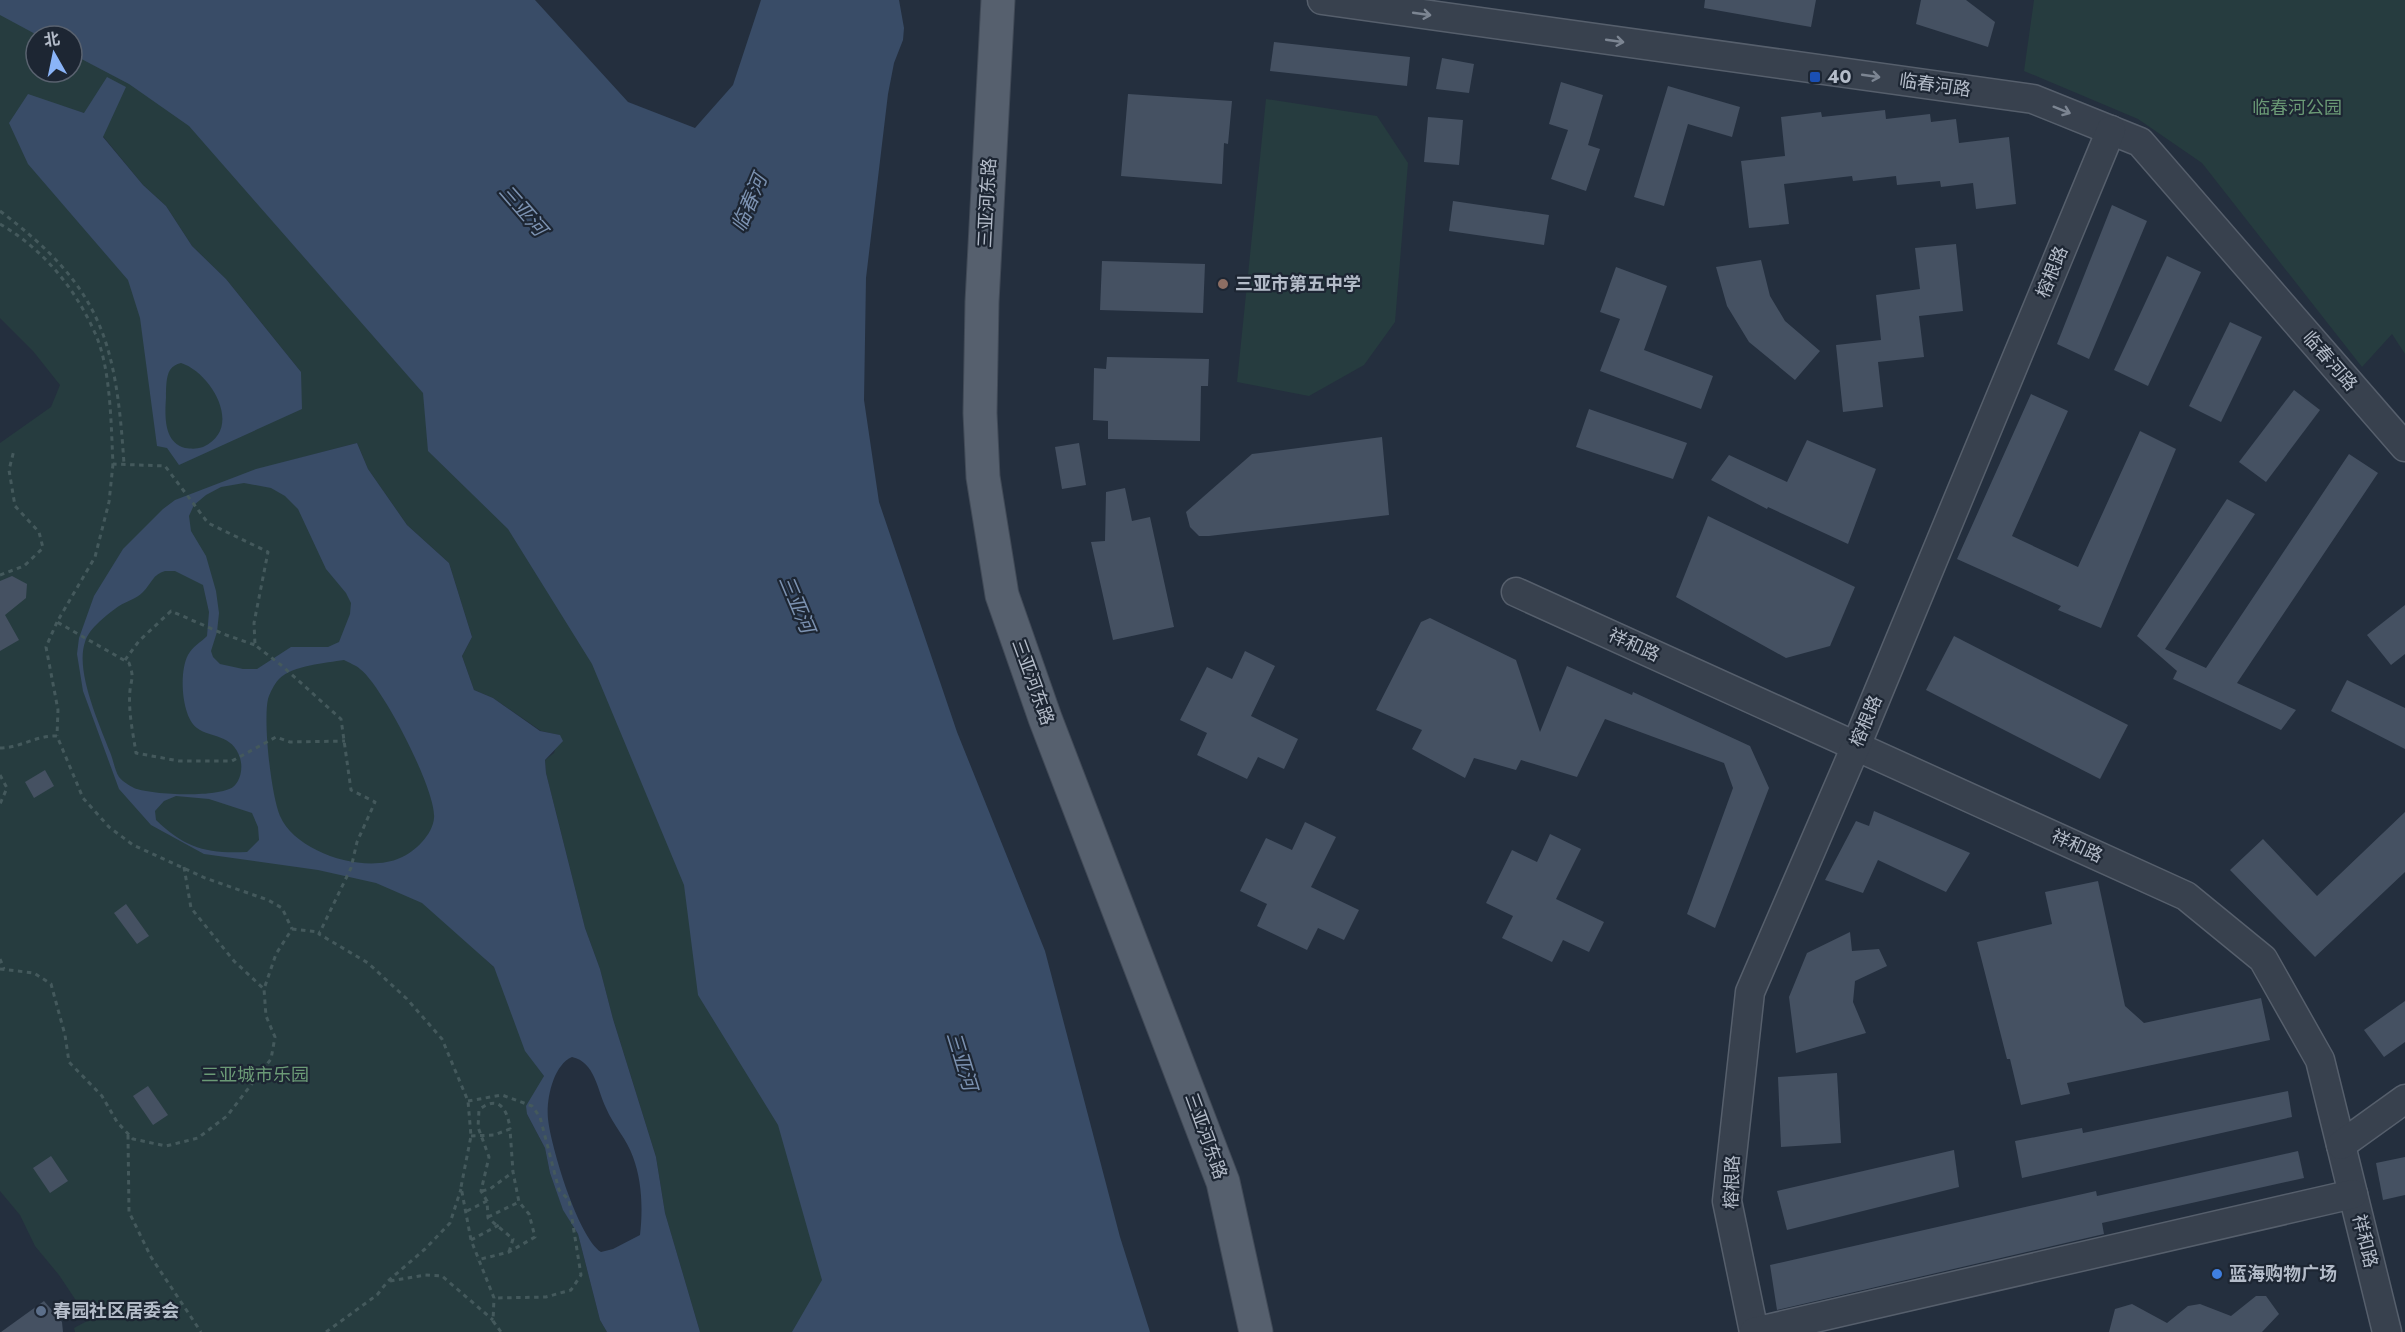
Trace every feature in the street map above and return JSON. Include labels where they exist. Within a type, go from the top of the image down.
[{"type":"main road","name":"三亚河东路","points":[[998,0],[982,302],[980,413],[983,477],[1002,595],[1038,696],[1223,1182],[1257,1332]]},
{"type":"main road","name":"三亚河东路","points":[[1019,0],[1014,42],[999,351],[1000,445],[1011,545],[1041,652],[1237,1174],[1256,1241],[1276,1332]]},
{"type":"street","name":"临春河路","points":[[1322,0],[2033,99],[2140,142],[2405,447]]},
{"type":"street","name":"榕根路","points":[[1754,1332],[1727,1201],[1750,992],[1856,746],[2110,130]]},
{"type":"street","name":"祥和路","points":[[1516,592],[2186,896],[2263,959],[2320,1060],[2387,1332]]},
{"type":"street","points":[[2341,1145],[2405,1099]]},
{"type":"street","points":[[1754,1332],[2353,1194]]},
{"type":"path","points":[[0,211],[35,237],[60,262],[93,309],[105,337],[116,383],[124,464]]},
{"type":"path","points":[[0,224],[16,233],[67,283],[96,333],[111,411],[113,464],[109,502],[95,557],[57,622],[46,647],[58,710],[57,736],[83,798],[109,827],[133,845],[222,884],[268,900],[282,908],[292,929]]},
{"type":"path","points":[[0,575],[24,566],[43,548],[39,532],[15,506],[9,470],[14,450]]},
{"type":"path","points":[[113,464],[165,466],[208,523],[268,552],[254,622],[255,645]]},
{"type":"path","points":[[125,660],[139,641],[171,611],[255,645],[341,719],[351,790],[375,802],[357,842],[356,853],[340,893],[319,934],[325,940],[347,949],[368,963],[425,1019],[442,1039],[468,1101],[471,1136],[461,1187],[450,1223],[425,1249],[388,1281],[377,1295],[326,1332]]},
{"type":"path","points":[[57,622],[117,654],[129,663],[134,679],[130,689],[132,733],[136,753],[178,761],[206,762],[224,759],[232,761],[276,738],[290,742],[345,741]]},
{"type":"path","points":[[0,748],[22,744],[44,735],[57,736]]},
{"type":"path","points":[[0,775],[7,788],[0,804]]},
{"type":"path","points":[[184,867],[191,908],[234,961],[264,989]]},
{"type":"path","points":[[292,929],[321,932]]},
{"type":"path","points":[[0,959],[2,969],[34,973],[51,984],[65,1035],[69,1062],[102,1096],[117,1122],[133,1139],[166,1146],[198,1138],[228,1116],[272,1059],[274,1037],[266,1016],[264,989],[276,954],[292,929]]},
{"type":"path","points":[[468,1101],[502,1095],[532,1106],[540,1117],[559,1190],[569,1200],[581,1275],[570,1290],[546,1297],[494,1298]]},
{"type":"path","points":[[477,1260],[509,1252],[535,1237],[529,1214],[519,1202],[506,1110],[494,1103],[485,1105],[479,1110],[478,1127],[489,1157],[481,1191],[487,1201],[488,1218]]},
{"type":"path","points":[[471,1136],[494,1135],[510,1129]]},
{"type":"path","points":[[128,1133],[129,1212],[151,1257],[201,1332]]},
{"type":"path","points":[[481,1191],[490,1189],[513,1172]]},
{"type":"path","points":[[461,1187],[471,1240],[494,1298],[493,1320]]},
{"type":"path","points":[[466,1211],[487,1201]]},
{"type":"path","points":[[488,1218],[519,1202]]},
{"type":"path","points":[[488,1218],[513,1239],[509,1252]]},
{"type":"path","points":[[471,1240],[499,1225]]},
{"type":"path","points":[[388,1281],[425,1275],[442,1276],[493,1320],[501,1332]]},
{"type":"green space","name":"三亚城市乐园","points":[[0,0],[47,24],[24,24],[24,84],[84,84],[84,43],[220,125],[527,530],[605,662],[777,1093],[831,1277],[803,1332],[700,1332],[665,1213],[656,1157],[613,1019],[600,969],[585,928],[546,773],[545,760],[554,753],[559,735],[541,731],[493,698],[474,690],[462,656],[472,637],[449,563],[407,525],[368,469],[357,443],[285,462],[356,551],[485,959],[494,967],[536,1065],[544,1076],[527,1114],[545,1148],[550,1173],[563,1209],[578,1234],[600,1320],[607,1332],[75,1332],[74,1328],[89,1320],[59,1275],[35,1246],[20,1215],[0,1191],[0,443],[51,407],[60,385],[33,351],[0,318]],"holes":[[[62,106],[84,113],[143,185],[166,206],[192,246],[226,279],[301,372]]]},
{"type":"green space","name":"临春河公园","points":[[2034,0],[2405,0],[2405,354],[2392,334],[2362,367],[2202,163],[2138,119],[2024,71]]},
{"type":"green space","points":[[1266,99],[1377,116],[1408,163],[1395,322],[1364,365],[1309,396],[1237,382]]},
{"type":"water","points":[[0,0],[535,0],[628,102],[695,128],[733,85],[761,0],[899,0],[904,28],[903,40],[894,63],[888,94],[866,278],[864,400],[879,502],[957,732],[1045,951],[1120,1237],[1150,1332],[792,1332],[822,1280],[778,1125],[698,995],[684,885],[592,664],[508,529],[428,451],[423,393],[189,126],[129,84],[84,60],[84,24],[24,24],[24,28],[0,15]]},
{"type":"water","points":[[107,77],[126,87],[103,137],[143,185],[166,206],[192,246],[226,279],[301,372],[302,409],[179,465],[167,448],[157,446],[140,318],[128,280],[28,164],[9,123],[28,94],[84,113]],"holes":[[[181,363],[193,369],[212,389],[219,402],[222,415],[221,428],[215,439],[203,447],[192,449],[178,445],[173,440],[169,434],[165,412],[170,370]]]},
{"type":"water","points":[[357,443],[368,469],[407,525],[449,563],[472,637],[462,656],[474,690],[493,698],[540,731],[560,735],[563,741],[545,760],[546,773],[585,928],[600,969],[613,1019],[656,1157],[665,1213],[700,1332],[607,1332],[600,1320],[578,1234],[563,1210],[550,1173],[545,1148],[527,1114],[526,1106],[544,1076],[525,1051],[494,967],[422,903],[376,883],[318,870],[204,854],[151,825],[119,789],[83,691],[77,654],[79,638],[94,596],[123,549],[163,509],[175,500],[256,469]],"holes":[[[244,483],[271,488],[285,496],[298,509],[326,569],[346,593],[351,603],[350,614],[339,642],[328,647],[291,647],[257,669],[243,669],[220,664],[213,657],[211,651],[217,632],[219,613],[216,591],[206,556],[191,531],[189,516],[194,505],[221,487]],[[175,571],[203,585],[209,612],[207,636],[194,647],[185,662],[183,671],[185,704],[197,728],[232,745],[237,750],[241,765],[240,778],[236,784],[214,793],[169,794],[143,790],[134,788],[119,777],[86,682],[83,654],[87,637],[104,617],[140,594],[161,572]],[[344,660],[358,668],[370,679],[381,695],[418,764],[433,805],[433,824],[422,842],[400,858],[369,863],[333,857],[301,840],[288,829],[280,816],[271,776],[267,740],[268,699],[274,686],[285,674],[310,665]],[[176,796],[209,799],[252,813],[258,827],[259,840],[247,852],[220,852],[197,847],[177,837],[156,820],[155,811],[164,801]],[[572,1057],[586,1064],[636,1166],[641,1195],[640,1235],[613,1249],[601,1252],[592,1243],[575,1211],[560,1169],[548,1119],[552,1084],[560,1067]]]},
{"type":"building","points":[[1705,0],[1816,0],[1811,27],[1704,8]]},
{"type":"building","points":[[1921,0],[1966,0],[1995,22],[1988,47],[1916,24]]},
{"type":"building","points":[[1274,42],[1410,57],[1407,86],[1270,71]]},
{"type":"building","points":[[1442,58],[1474,64],[1469,93],[1436,89]]},
{"type":"building","points":[[1561,82],[1603,95],[1588,145],[1600,149],[1586,191],[1551,179],[1568,130],[1549,124]]},
{"type":"building","points":[[1668,86],[1740,107],[1732,137],[1688,124],[1664,206],[1634,197]]},
{"type":"building","points":[[1128,94],[1232,101],[1228,144],[1224,143],[1222,184],[1121,176]]},
{"type":"building","points":[[1885,110],[1886,119],[1930,114],[1931,122],[1956,119],[1959,143],[2009,137],[2016,204],[1976,209],[1973,183],[1941,187],[1940,181],[1897,185],[1896,176],[1853,181],[1852,176],[1784,184],[1789,224],[1749,228],[1741,161],[1785,156],[1781,117],[1821,112],[1822,117]]},
{"type":"building","points":[[1428,117],[1463,120],[1459,165],[1424,162]]},
{"type":"building","points":[[1453,201],[1549,215],[1544,245],[1449,231]]},
{"type":"building","points":[[2112,205],[2147,221],[2089,359],[2057,344]]},
{"type":"building","points":[[1956,244],[1963,311],[1919,316],[1924,357],[1878,362],[1883,407],[1843,412],[1836,345],[1881,340],[1876,295],[1920,289],[1915,248]]},
{"type":"building","points":[[2167,256],[2201,272],[2148,386],[2114,370]]},
{"type":"building","points":[[1761,260],[1770,296],[1785,321],[1820,351],[1795,380],[1749,342],[1727,306],[1716,267]]},
{"type":"building","points":[[1102,261],[1205,264],[1203,313],[1100,310]]},
{"type":"building","points":[[1616,267],[1667,286],[1644,350],[1713,376],[1701,409],[1600,371],[1620,319],[1600,312]]},
{"type":"building","points":[[2230,322],[2262,337],[2221,422],[2189,406]]},
{"type":"building","points":[[1107,357],[1209,359],[1208,386],[1201,386],[1200,441],[1108,439],[1108,421],[1093,420],[1094,368],[1106,369]]},
{"type":"building","points":[[2294,390],[2320,410],[2266,482],[2239,462]]},
{"type":"building","points":[[2031,394],[2068,411],[2012,536],[2078,567],[2140,431],[2176,449],[2101,628],[2058,610],[2061,606],[1957,559]]},
{"type":"building","points":[[1589,409],[1687,443],[1673,479],[1576,447]]},
{"type":"building","points":[[1382,437],[1389,515],[1209,536],[1199,536],[1190,527],[1186,512],[1252,454]]},
{"type":"building","points":[[1807,440],[1876,469],[1848,544],[1768,507],[1767,509],[1711,480],[1729,455],[1787,482]]},
{"type":"building","points":[[1079,443],[1086,485],[1062,489],[1055,447]]},
{"type":"building","points":[[2349,454],[2378,473],[2237,683],[2296,710],[2281,730],[2173,679],[2177,671],[2137,636],[2227,499],[2255,514],[2165,649],[2206,668]]},
{"type":"building","points":[[1125,488],[1132,521],[1150,517],[1174,627],[1113,640],[1091,542],[1105,541],[1106,492]]},
{"type":"building","points":[[1708,516],[1855,587],[1830,646],[1786,658],[1676,597]]},
{"type":"building","points":[[12,576],[27,584],[26,598],[5,615],[19,640],[0,651],[0,581]]},
{"type":"building","points":[[2405,605],[2405,654],[2391,665],[2367,635]]},
{"type":"building","points":[[1430,618],[1516,660],[1540,732],[1567,666],[1632,695],[1633,692],[1750,746],[1769,788],[1715,928],[1687,914],[1733,788],[1724,763],[1605,719],[1577,777],[1521,760],[1516,770],[1474,758],[1465,778],[1412,749],[1422,730],[1376,710],[1421,622]]},
{"type":"building","points":[[1954,636],[2128,725],[2100,779],[1926,690]]},
{"type":"building","points":[[1245,651],[1275,666],[1251,716],[1298,739],[1284,769],[1258,757],[1247,779],[1197,755],[1207,733],[1180,720],[1207,667],[1232,679]]},
{"type":"building","points":[[2347,680],[2405,708],[2405,749],[2331,711]]},
{"type":"building","points":[[45,770],[54,786],[34,798],[25,782]]},
{"type":"building","points":[[1874,811],[1970,853],[1946,892],[1878,860],[1863,893],[1825,880],[1856,821],[1869,826]]},
{"type":"building","points":[[2405,812],[2405,872],[2315,957],[2230,870],[2263,839],[2317,896]]},
{"type":"building","points":[[1305,822],[1336,837],[1311,887],[1359,910],[1344,940],[1318,928],[1307,950],[1257,926],[1267,904],[1240,891],[1266,838],[1292,850]]},
{"type":"building","points":[[1550,834],[1581,849],[1556,899],[1604,922],[1589,952],[1563,940],[1552,962],[1502,938],[1513,916],[1486,903],[1512,850],[1537,862]]},
{"type":"building","points":[[2098,881],[2125,1006],[2144,1023],[2261,998],[2270,1040],[2067,1083],[2070,1094],[2021,1105],[1977,942],[2052,924],[2045,892]]},
{"type":"building","points":[[126,904],[149,936],[137,944],[114,913]]},
{"type":"building","points":[[1850,932],[1852,951],[1879,949],[1887,966],[1855,981],[1853,1002],[1866,1033],[1796,1053],[1789,997],[1807,953]]},
{"type":"building","points":[[2405,1001],[2405,1042],[2384,1057],[2364,1030]]},
{"type":"building","points":[[1837,1073],[1841,1143],[1781,1147],[1778,1077]]},
{"type":"building","points":[[148,1086],[168,1115],[153,1125],[133,1096]]},
{"type":"building","points":[[2288,1091],[2292,1117],[2022,1178],[2015,1141],[2082,1128],[2083,1133]]},
{"type":"building","points":[[1954,1150],[1959,1187],[1787,1230],[1777,1191]]},
{"type":"building","points":[[2298,1151],[2304,1178],[2102,1223],[2104,1234],[1777,1310],[1770,1265],[2096,1191],[2097,1196]]},
{"type":"building","points":[[51,1156],[68,1181],[50,1193],[33,1168]]},
{"type":"building","points":[[2405,1157],[2405,1195],[2383,1200],[2376,1163]]},
{"type":"building","points":[[2256,1296],[2266,1296],[2279,1314],[2262,1332],[2109,1332],[2115,1309],[2132,1304],[2167,1323],[2188,1306],[2200,1304],[2231,1316]]},
{"type":"building","name":"春园社区居委会","points":[[44,1301],[62,1322],[63,1332],[1,1332]]},
{"type":"place","name":"40","points":[[1815,77]]},
{"type":"place","name":"三亚市第五中学","points":[[1223,284]]},
{"type":"place","name":"蓝海购物广场","points":[[2217,1274]]},
{"type":"place","name":"春园社区居委会","points":[[41,1311]]},
{"type":"water label","name":"临春河","points":[[749,203]]},
{"type":"water label","name":"三亚河","points":[[523,210]]},
{"type":"water label","name":"三亚河","points":[[797,604]]},
{"type":"water label","name":"三亚河","points":[[962,1061]]}]
